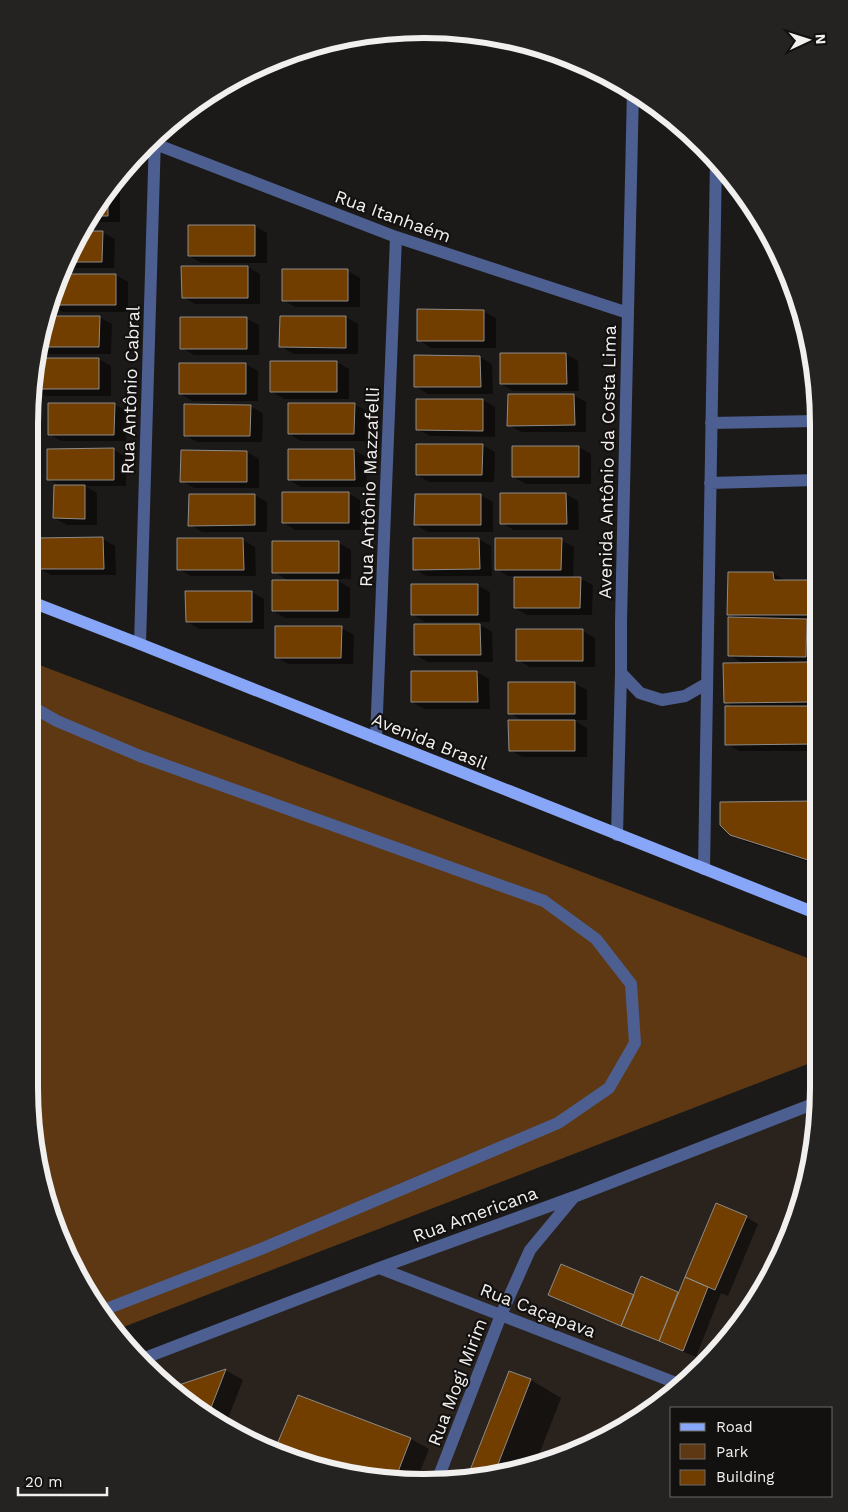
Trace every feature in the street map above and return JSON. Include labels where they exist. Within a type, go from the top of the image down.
[{"type":"main road","name":"Avenida Brasil","points":[[38,604],[810,911]]},
{"type":"street","name":"Avenida Antônio da Costa Lima","points":[[617,834],[632,98]]},
{"type":"street","name":"Rua Itanhaém","points":[[159,143],[396,237],[628,313]]},
{"type":"street","name":"Rua Antônio Cabral","points":[[140,644],[153,149]]},
{"type":"street","points":[[704,869],[716,170]]},
{"type":"street","name":"Rua Antônio Mazzafelli","points":[[376,738],[396,237]]},
{"type":"street","points":[[711,423],[810,421]]},
{"type":"street","points":[[710,483],[810,480]]},
{"type":"street","points":[[621,673],[640,693],[662,700],[685,696],[706,684]]},
{"type":"street","points":[[38,710],[56,721],[140,756],[544,901],[596,939],[631,984],[635,1043],[608,1088],[558,1122],[262,1249],[107,1309]]},
{"type":"street","name":"Rua Americana","points":[[147,1357],[379,1268],[574,1197],[810,1105]]},
{"type":"street","name":"Rua Mogi Mirim","points":[[440,1474],[501,1315],[530,1250],[574,1197]]},
{"type":"street","name":"Rua Caçapava","points":[[379,1268],[675,1382]]},
{"type":"shaded area","points":[[810,1105],[803,1163],[790,1212],[771,1259],[731,1323],[715,1343],[679,1379],[659,1395],[617,1423],[572,1445],[548,1454],[499,1467],[449,1474],[399,1474],[349,1467],[300,1454],[253,1435],[189,1395],[169,1379],[147,1357]]},
{"type":"green space","points":[[38,664],[810,959],[810,1063],[121,1328],[89,1281],[67,1236],[51,1188],[41,1138],[38,1113]]},
{"type":"building","points":[[108,202],[108,216],[99,216]]},
{"type":"building","points":[[188,225],[255,225],[255,256],[188,256]]},
{"type":"building","points":[[89,231],[103,231],[102,262],[73,262]]},
{"type":"building","points":[[181,266],[248,266],[248,298],[182,298]]},
{"type":"building","points":[[282,269],[348,269],[348,301],[282,301]]},
{"type":"building","points":[[68,274],[116,274],[116,305],[57,305]]},
{"type":"building","points":[[417,309],[484,310],[484,341],[417,341]]},
{"type":"building","points":[[53,316],[100,316],[99,347],[45,347]]},
{"type":"building","points":[[280,316],[346,316],[346,348],[279,347]]},
{"type":"building","points":[[180,317],[247,317],[247,349],[180,349]]},
{"type":"building","points":[[500,353],[566,353],[567,384],[500,384]]},
{"type":"building","points":[[414,355],[480,356],[481,387],[414,387]]},
{"type":"building","points":[[44,358],[99,358],[99,389],[39,389]]},
{"type":"building","points":[[270,361],[337,361],[337,392],[270,392]]},
{"type":"building","points":[[179,363],[246,363],[246,394],[179,394]]},
{"type":"building","points":[[508,394],[574,394],[575,425],[507,426]]},
{"type":"building","points":[[416,399],[483,399],[483,431],[416,430]]},
{"type":"building","points":[[48,403],[115,403],[114,435],[48,435]]},
{"type":"building","points":[[288,403],[355,403],[354,434],[288,434]]},
{"type":"building","points":[[184,404],[251,405],[250,436],[184,436]]},
{"type":"building","points":[[416,444],[483,444],[482,475],[416,475]]},
{"type":"building","points":[[512,446],[579,446],[579,477],[512,477]]},
{"type":"building","points":[[114,448],[114,480],[47,480],[47,449]]},
{"type":"building","points":[[288,449],[354,449],[355,480],[288,480]]},
{"type":"building","points":[[181,450],[247,451],[247,482],[180,482]]},
{"type":"building","points":[[54,485],[85,485],[85,519],[53,518]]},
{"type":"building","points":[[282,492],[349,492],[349,523],[282,523]]},
{"type":"building","points":[[500,493],[566,493],[567,524],[500,524]]},
{"type":"building","points":[[189,494],[255,494],[255,525],[188,526]]},
{"type":"building","points":[[415,494],[481,494],[481,525],[414,525]]},
{"type":"building","points":[[103,537],[104,569],[38,569],[38,538]]},
{"type":"building","points":[[177,538],[243,538],[244,570],[177,570]]},
{"type":"building","points":[[413,538],[479,538],[480,569],[413,570]]},
{"type":"building","points":[[495,538],[562,538],[561,570],[495,570]]},
{"type":"building","points":[[272,541],[339,541],[339,573],[272,573]]},
{"type":"building","points":[[728,572],[773,572],[774,580],[809,580],[809,615],[727,615]]},
{"type":"building","points":[[514,577],[581,577],[580,608],[514,608]]},
{"type":"building","points":[[272,580],[338,580],[338,611],[272,611]]},
{"type":"building","points":[[411,584],[478,584],[478,615],[411,615]]},
{"type":"building","points":[[185,591],[252,591],[252,622],[186,622]]},
{"type":"building","points":[[728,617],[807,619],[806,657],[728,656]]},
{"type":"building","points":[[414,624],[480,624],[481,655],[414,655]]},
{"type":"building","points":[[275,626],[342,626],[341,658],[275,658]]},
{"type":"building","points":[[516,629],[583,629],[583,661],[516,661]]},
{"type":"building","points":[[809,662],[809,702],[724,703],[723,663]]},
{"type":"building","points":[[411,671],[477,671],[478,702],[411,702]]},
{"type":"building","points":[[508,682],[575,682],[575,714],[508,714]]},
{"type":"building","points":[[725,706],[810,706],[810,744],[725,745]]},
{"type":"building","points":[[508,720],[575,720],[575,751],[509,751]]},
{"type":"building","points":[[810,801],[810,854],[808,860],[730,835],[720,825],[720,802]]},
{"type":"building","points":[[716,1203],[747,1216],[715,1290],[685,1277]]},
{"type":"building","points":[[561,1264],[634,1295],[621,1326],[548,1295]]},
{"type":"building","points":[[641,1276],[678,1292],[659,1341],[621,1326]]},
{"type":"building","points":[[685,1277],[708,1287],[683,1351],[659,1341]]},
{"type":"building","points":[[226,1369],[210,1410],[177,1386]]},
{"type":"building","points":[[509,1371],[531,1379],[497,1467],[470,1472]]},
{"type":"building","points":[[298,1395],[411,1438],[397,1474],[349,1467],[300,1454],[277,1445]]}]
